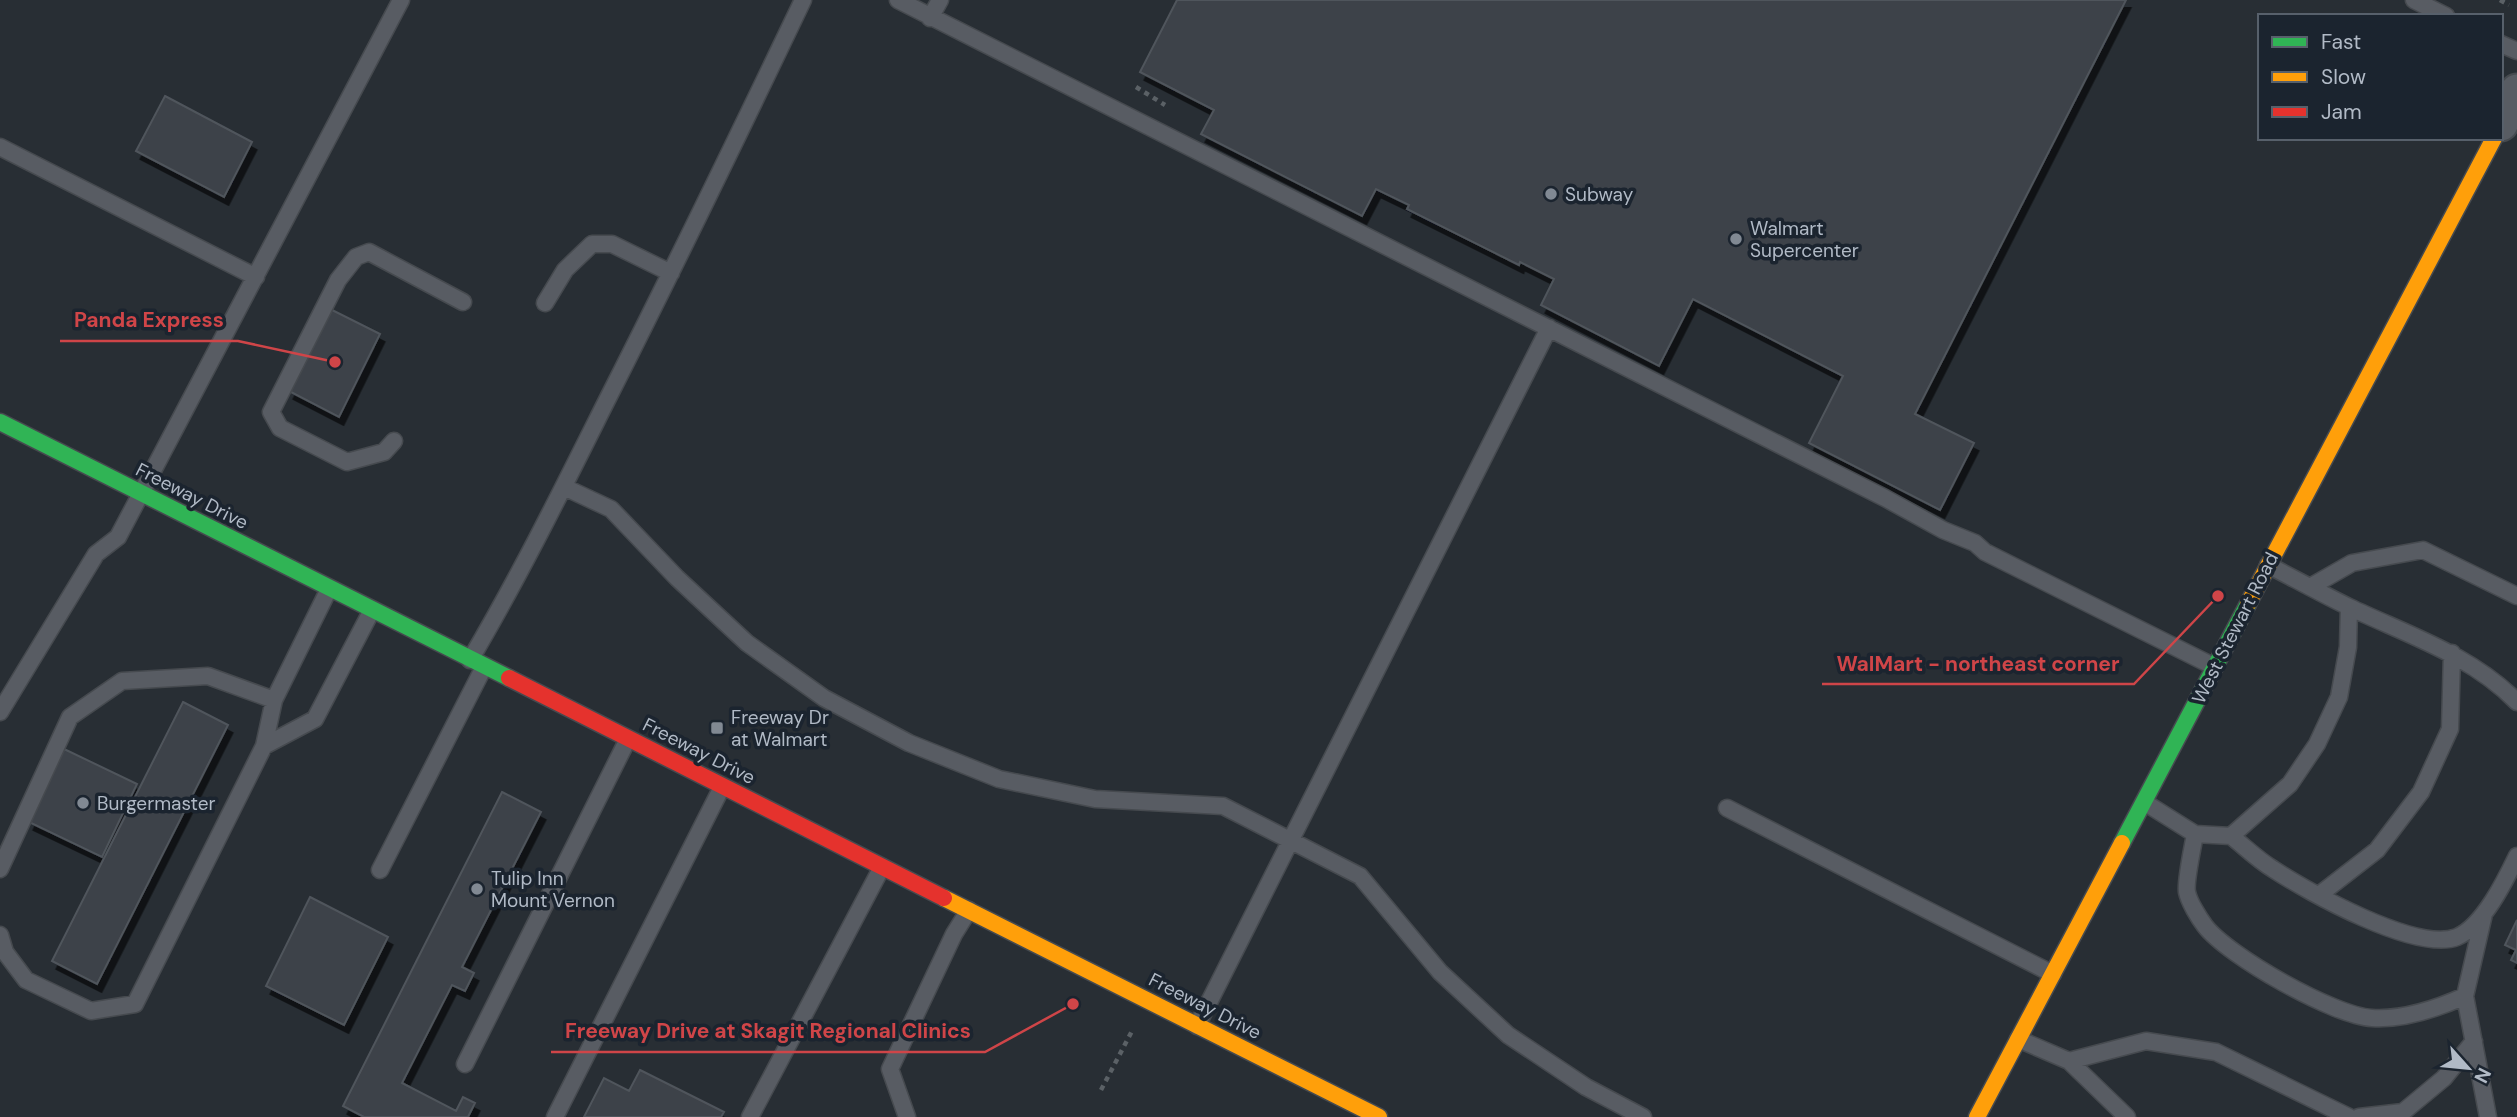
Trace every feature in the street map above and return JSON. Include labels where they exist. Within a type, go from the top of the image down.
[{"type":"street","points":[[2503,120],[2517,91]]},
{"type":"street","name":"West Stewart Road","points":[[1977,1117],[2493,140]]},
{"type":"street","name":"Freeway Drive","points":[[0,422],[1379,1117]]},
{"type":"lane","points":[[0,712],[96,554],[118,537],[401,0]]},
{"type":"lane","points":[[380,870],[510,592],[671,273],[803,0]]},
{"type":"lane","points":[[898,0],[1885,498],[1943,530],[1975,543],[1986,552],[2215,667]]},
{"type":"lane","points":[[930,18],[940,0]]},
{"type":"lane","points":[[2414,0],[2442,14]]},
{"type":"lane","points":[[0,146],[256,277]]},
{"type":"lane","points":[[545,303],[565,270],[592,244],[612,244],[671,273]]},
{"type":"lane","points":[[394,441],[384,452],[347,462],[280,428],[271,412],[338,280],[356,257],[369,252],[463,302]]},
{"type":"lane","points":[[1197,1026],[1549,328]]},
{"type":"lane","points":[[564,487],[611,509],[677,578],[747,643],[824,698],[909,743],[999,779],[1095,799],[1223,806],[1360,876],[1440,972],[1508,1035],[1586,1087],[1643,1117]]},
{"type":"lane","points":[[2310,587],[2352,564],[2423,550],[2517,596]]},
{"type":"lane","points":[[2268,565],[2349,607],[2452,653],[2501,685],[2517,702]]},
{"type":"lane","points":[[0,935],[5,952],[26,980],[91,1011],[135,1004],[264,746],[274,700],[329,589]]},
{"type":"lane","points":[[2231,836],[2290,784],[2317,744],[2339,696],[2348,647],[2349,607]]},
{"type":"lane","points":[[264,746],[315,719],[372,610]]},
{"type":"lane","points":[[2319,895],[2377,850],[2421,792],[2450,729],[2452,653]]},
{"type":"lane","points":[[0,869],[70,717],[122,681],[208,677],[274,700]]},
{"type":"lane","points":[[465,1065],[628,739]]},
{"type":"lane","points":[[555,1117],[722,787]]},
{"type":"lane","points":[[2144,802],[2195,834],[2231,836],[2272,869],[2319,895],[2390,930],[2422,939],[2456,937],[2479,920],[2515,866]]},
{"type":"lane","points":[[1727,808],[2053,974]]},
{"type":"lane","points":[[2195,834],[2187,892],[2205,926],[2265,971],[2302,993],[2339,1009],[2370,1018],[2405,1016],[2438,1008],[2465,996]]},
{"type":"lane","points":[[750,1117],[882,867]]},
{"type":"lane","points":[[907,1117],[890,1069],[954,934],[969,910]]},
{"type":"lane","points":[[2485,911],[2465,996],[2488,1117]]},
{"type":"lane","points":[[2018,1039],[2069,1061],[2127,1117]]},
{"type":"lane","points":[[2069,1061],[2146,1041],[2216,1052],[2350,1117]]},
{"type":"lane","points":[[2359,1117],[2403,1112],[2444,1078],[2473,1041]]},
{"type":"path","points":[[2500,0],[2510,5]]},
{"type":"path","points":[[1101,1090],[1134,1027]]},
{"type":"building","name":"Walmart Supercenter","points":[[1177,0],[2126,0],[1915,414],[1974,443],[1940,510],[1809,443],[1843,376],[1693,299],[1659,366],[1541,305],[1554,279],[1520,262],[1519,265],[1407,209],[1409,205],[1376,189],[1362,216],[1201,134],[1214,110],[1140,72]]},
{"type":"building","points":[[165,96],[252,142],[224,197],[136,151]]},
{"type":"building","points":[[330,309],[380,334],[339,417],[289,391]]},
{"type":"building","points":[[183,702],[228,725],[97,984],[52,961]]},
{"type":"building","name":"Burgermaster","points":[[64,749],[137,784],[102,857],[29,822]]},
{"type":"building","name":"Tulip Inn Mount Vernon","points":[[502,792],[541,812],[462,967],[474,973],[465,991],[452,985],[402,1083],[456,1111],[463,1097],[475,1103],[468,1117],[364,1117],[343,1106]]},
{"type":"building","points":[[310,897],[388,937],[344,1025],[266,986]]},
{"type":"building","points":[[2517,920],[2517,963],[2511,960],[2516,950],[2505,945]]},
{"type":"building","points":[[640,1070],[724,1112],[721,1117],[584,1117],[604,1078],[629,1091]]},
{"type":"traffic: fast","points":[[0,422],[509,678]]},
{"type":"traffic: fast","points":[[2122,843],[2248,604]]},
{"type":"traffic: slow","points":[[2248,604],[2493,140]]},
{"type":"traffic: slow","points":[[1977,1117],[2122,843]]},
{"type":"traffic: slow","points":[[944,898],[1379,1117]]},
{"type":"traffic: jam","points":[[509,678],[944,898]]},
{"type":"place","name":"Subway","points":[[1551,194]]},
{"type":"place","name":"Walmart Supercenter","points":[[1736,239]]},
{"type":"place","name":"Panda Express","points":[[335,362]]},
{"type":"place","name":"WalMart - northeast corner","points":[[2218,596]]},
{"type":"place","name":"Freeway Dr at Walmart","points":[[717,728]]},
{"type":"place","name":"Burgermaster","points":[[83,803]]},
{"type":"place","name":"Tulip Inn Mount Vernon","points":[[477,889]]},
{"type":"place","name":"Freeway Drive at Skagit Regional Clinics","points":[[1073,1004]]}]
